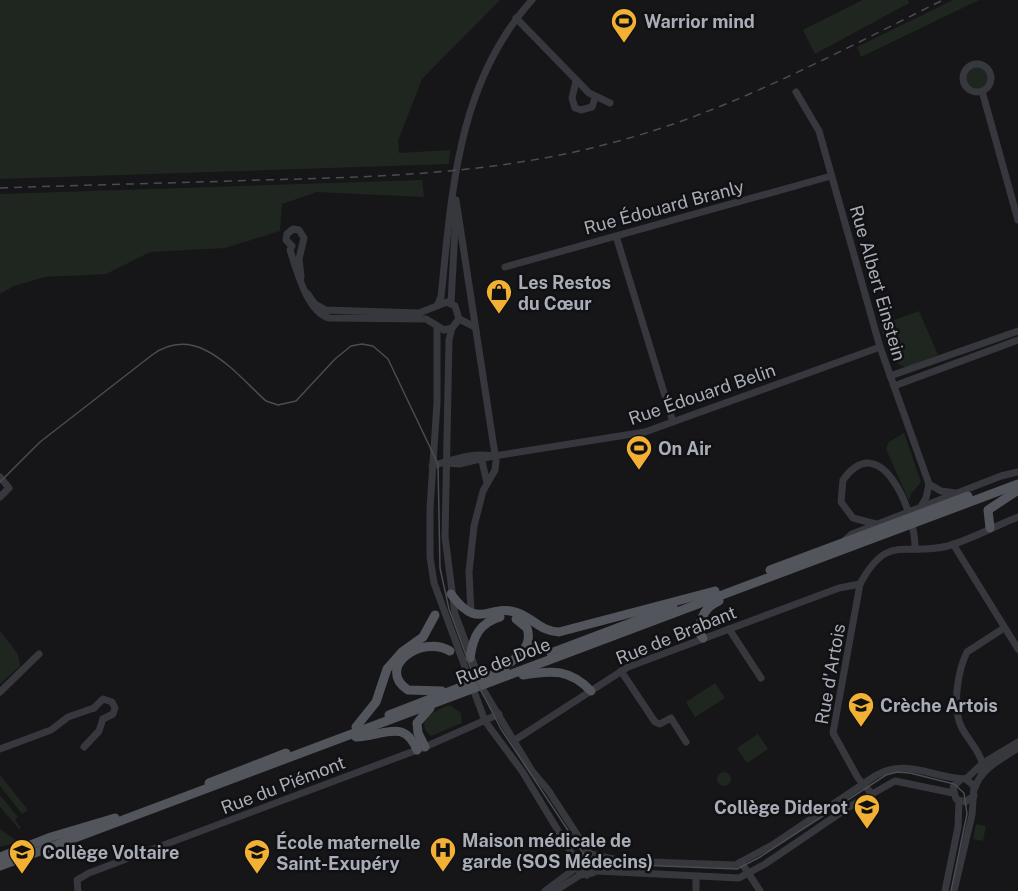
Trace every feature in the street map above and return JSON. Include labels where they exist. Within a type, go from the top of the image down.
[{"type":"main road","name":"Rue de Dole","points":[[917,514],[1018,477]]},
{"type":"main road","name":"Rue de Dole","points":[[496,677],[905,517],[1018,484]]},
{"type":"main road","points":[[990,528],[988,510],[1018,490]]},
{"type":"main road","name":"Rue de Dole","points":[[0,857],[51,837],[122,815],[356,727],[753,583],[905,517]]},
{"type":"main road","points":[[703,639],[698,631],[703,612],[711,604],[753,583]]},
{"type":"main road","points":[[451,594],[459,605],[471,612],[483,616],[514,612],[539,628],[560,632],[715,591]]},
{"type":"main road","points":[[356,727],[376,702],[383,676],[392,661],[423,637],[435,615]]},
{"type":"main road","points":[[465,657],[481,627],[498,618],[518,619],[526,628],[528,643],[496,677]]},
{"type":"main road","points":[[450,651],[435,645],[414,650],[401,660],[397,671],[400,682],[408,690],[457,691]]},
{"type":"main road","points":[[496,677],[557,672],[578,678],[591,691]]},
{"type":"main road","name":"Rue de Dole","points":[[0,866],[348,737],[436,703],[457,691]]},
{"type":"main road","points":[[421,749],[417,723],[436,703]]},
{"type":"main road","points":[[348,737],[402,731],[409,735],[421,749]]},
{"type":"street","points":[[435,615],[429,536],[437,412],[435,324],[436,306],[441,297],[458,163],[464,126],[474,93],[489,62],[516,18],[531,0]]},
{"type":"street","points":[[516,18],[576,81],[595,98],[610,103]]},
{"type":"street","points":[[972,64],[986,67],[991,75],[989,85],[982,91],[970,90],[964,84],[965,70],[972,64]]},
{"type":"street","points":[[576,81],[572,98],[575,108],[580,110],[592,107],[595,98]]},
{"type":"street","points":[[982,91],[1018,220]]},
{"type":"street","name":"Rue Albert Einstein","points":[[796,92],[819,131],[880,347],[929,484]]},
{"type":"street","name":"Rue Édouard Branly","points":[[505,267],[831,176]]},
{"type":"street","points":[[456,178],[452,303],[458,310],[459,319],[452,328],[445,537],[451,594],[465,657],[485,721],[522,771],[577,865],[587,875]]},
{"type":"street","points":[[456,200],[495,470],[480,501],[470,552],[471,612]]},
{"type":"street","points":[[301,277],[300,245],[303,235],[293,229],[286,237],[292,246],[290,250],[310,304],[318,314],[329,318],[409,318],[435,324],[444,330],[452,328]]},
{"type":"street","points":[[616,236],[673,422]]},
{"type":"street","points":[[292,246],[300,245]]},
{"type":"street","points":[[307,293],[320,308],[357,311],[419,313],[452,303]]},
{"type":"street","points":[[350,318],[357,311]]},
{"type":"street","points":[[459,319],[475,327]]},
{"type":"street","points":[[891,376],[1018,331]]},
{"type":"street","points":[[894,386],[1018,340]]},
{"type":"street","name":"Rue Édouard Belin","points":[[432,466],[480,454],[494,456],[630,435],[673,422],[880,347]]},
{"type":"street","points":[[446,463],[459,465],[482,461],[494,456]]},
{"type":"street","points":[[482,461],[487,472],[487,483]]},
{"type":"street","points":[[876,524],[859,522],[844,508],[841,488],[853,470],[867,465],[887,471],[894,478],[905,517],[914,530],[915,548]]},
{"type":"street","name":"Rue de Dole","points":[[917,514],[956,493],[1018,472]]},
{"type":"street","points":[[0,477],[9,488],[0,497]]},
{"type":"street","points":[[917,514],[926,498],[929,484],[942,491],[956,493]]},
{"type":"street","name":"Rue de Dole","points":[[840,544],[852,534],[876,524],[905,517]]},
{"type":"street","points":[[860,584],[868,569],[883,554],[899,548],[953,544],[1018,517]]},
{"type":"street","points":[[953,544],[1018,649]]},
{"type":"street","points":[[434,583],[465,657],[484,691],[532,771],[599,863],[596,871]]},
{"type":"street","name":"Rue de Brabant","points":[[515,740],[621,671],[838,588],[860,584]]},
{"type":"street","name":"Rue d'Artois","points":[[860,584],[833,726],[836,742],[872,794]]},
{"type":"street","points":[[959,801],[968,801],[974,792],[981,776],[983,763],[957,716],[958,692],[967,652],[1004,628]]},
{"type":"street","points":[[729,629],[761,678]]},
{"type":"street","points":[[450,651],[465,657]]},
{"type":"street","points":[[0,692],[39,654]]},
{"type":"street","points":[[621,671],[655,722],[660,724],[670,718],[686,742]]},
{"type":"street","points":[[0,749],[51,730],[68,717],[94,708],[103,699],[112,702],[115,708],[113,714],[104,719],[99,731],[84,747]]},
{"type":"street","points":[[94,708],[98,716],[104,719]]},
{"type":"street","name":"Rue du Piémont","points":[[78,891],[76,882],[89,873],[421,749],[499,714]]},
{"type":"street","points":[[953,793],[954,784],[1018,742]]},
{"type":"street","points":[[981,776],[1018,748]]},
{"type":"street","points":[[545,891],[577,865],[580,856],[592,855],[622,861],[700,865],[741,862],[887,769],[901,766],[963,779],[974,792],[972,815],[954,891]]},
{"type":"street","points":[[555,891],[580,875],[596,871],[661,872],[734,879],[749,873],[895,781],[953,793],[959,801],[958,826],[945,891]]},
{"type":"street","points":[[741,862],[760,891]]},
{"type":"street","points":[[696,880],[696,891]]},
{"type":"shaded area","points":[[0,0],[500,0],[422,79],[398,141],[399,153],[450,150],[449,164],[0,179]]},
{"type":"shaded area","points":[[863,0],[908,0],[909,3],[815,54],[803,30]]},
{"type":"shaded area","points":[[953,0],[979,0],[861,57],[857,47]]},
{"type":"shaded area","points":[[977,67],[987,74],[988,78],[981,88],[977,89],[967,82],[966,78],[973,68]]},
{"type":"shaded area","points":[[422,180],[424,197],[317,192],[282,204],[280,231],[225,248],[150,252],[106,274],[45,277],[14,286],[0,294],[0,194]]},
{"type":"shaded area","points":[[919,311],[938,355],[906,368],[892,360],[880,325]]},
{"type":"shaded area","points":[[904,433],[921,482],[911,494],[909,501],[886,449],[889,442]]},
{"type":"shaded area","points":[[0,631],[18,654],[20,666],[0,684]]},
{"type":"shaded area","points":[[715,683],[725,698],[695,717],[686,702]]},
{"type":"shaded area","points":[[450,705],[461,713],[462,723],[431,736],[424,725],[428,716]]},
{"type":"shaded area","points":[[758,734],[768,749],[747,763],[737,748]]},
{"type":"shaded area","points":[[724,772],[729,774],[731,779],[729,784],[724,786],[719,784],[717,779],[719,774]]},
{"type":"shaded area","points":[[0,775],[28,810],[22,814],[0,786]]},
{"type":"shaded area","points":[[0,795],[18,817],[15,820],[21,828],[19,829],[0,807]]},
{"type":"shaded area","points":[[976,824],[986,826],[983,841],[973,839]]},
{"type":"shaded area","points":[[0,829],[18,842],[0,847]]},
{"type":"tram line","points":[[0,482],[40,442],[152,355],[169,346],[184,344],[214,355],[266,401],[278,405],[296,401],[335,359],[351,346],[362,344],[373,346],[388,359],[438,464],[440,568],[449,609],[474,677],[501,729],[587,859],[612,864],[737,869],[760,857],[886,775],[897,772],[910,773],[954,784],[964,793],[967,814],[951,891]]},
{"type":"railway","points":[[0,188],[394,175],[483,167],[571,153],[658,129],[742,97],[823,60],[943,0]]},
{"type":"place","name":"Warrior mind","points":[[624,44]]},
{"type":"place","name":"Les Restos du Cœur","points":[[499,315]]},
{"type":"place","name":"On Air","points":[[639,471]]},
{"type":"place","name":"Crèche Artois","points":[[861,728]]},
{"type":"place","name":"Collège Diderot","points":[[867,830]]},
{"type":"place","name":"Maison médicale de garde (SOS Médecins)","points":[[443,873]]},
{"type":"place","name":"Collège Voltaire","points":[[22,875]]},
{"type":"place","name":"École maternelle Saint-Exupéry","points":[[257,875]]}]
